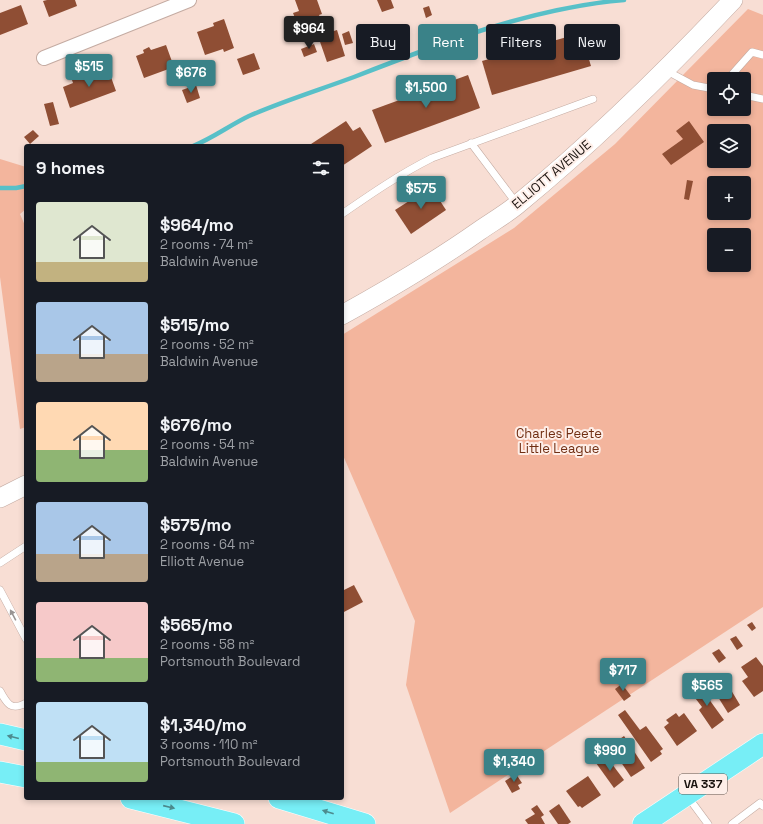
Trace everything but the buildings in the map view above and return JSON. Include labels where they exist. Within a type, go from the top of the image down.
[{"type":"main road","points":[[0,734],[24,740]]},
{"type":"main road","name":"VA 337","points":[[643,824],[763,744]]},
{"type":"main road","points":[[0,772],[24,777]]},
{"type":"main road","points":[[139,800],[234,824]]},
{"type":"main road","points":[[286,800],[365,824]]},
{"type":"street","points":[[44,58],[189,0]]},
{"type":"street","name":"ELLIOTT AVENUE","points":[[344,314],[384,292],[442,256],[518,204],[614,120],[666,70],[734,0]]},
{"type":"street","points":[[0,498],[24,486]]},
{"type":"lane","points":[[734,72],[752,52],[763,54]]},
{"type":"lane","points":[[666,70],[693,85],[707,88]]},
{"type":"lane","points":[[751,96],[763,99]]},
{"type":"lane","points":[[344,213],[384,184],[407,170],[432,158],[593,99]]},
{"type":"lane","points":[[471,143],[518,204]]},
{"type":"lane","points":[[0,564],[24,547]]},
{"type":"lane","points":[[0,590],[24,635]]},
{"type":"lane","points":[[0,691],[10,705],[15,707],[24,704]]},
{"type":"lane","points":[[687,795],[708,824]]},
{"type":"lane","points":[[732,824],[760,803],[763,806]]},
{"type":"green space","name":"Charles Peete Little League","points":[[748,9],[763,15],[763,607],[450,813],[406,685],[415,621],[344,458],[344,334],[514,228],[615,144]]},
{"type":"green space","points":[[0,159],[24,166],[24,211],[20,214],[24,223],[24,428],[20,429],[0,277]]},
{"type":"waterway","points":[[197,144],[249,116],[288,100],[453,40],[521,19],[555,11],[589,4],[624,0]]},
{"type":"waterway","points":[[0,188],[24,186]]}]
